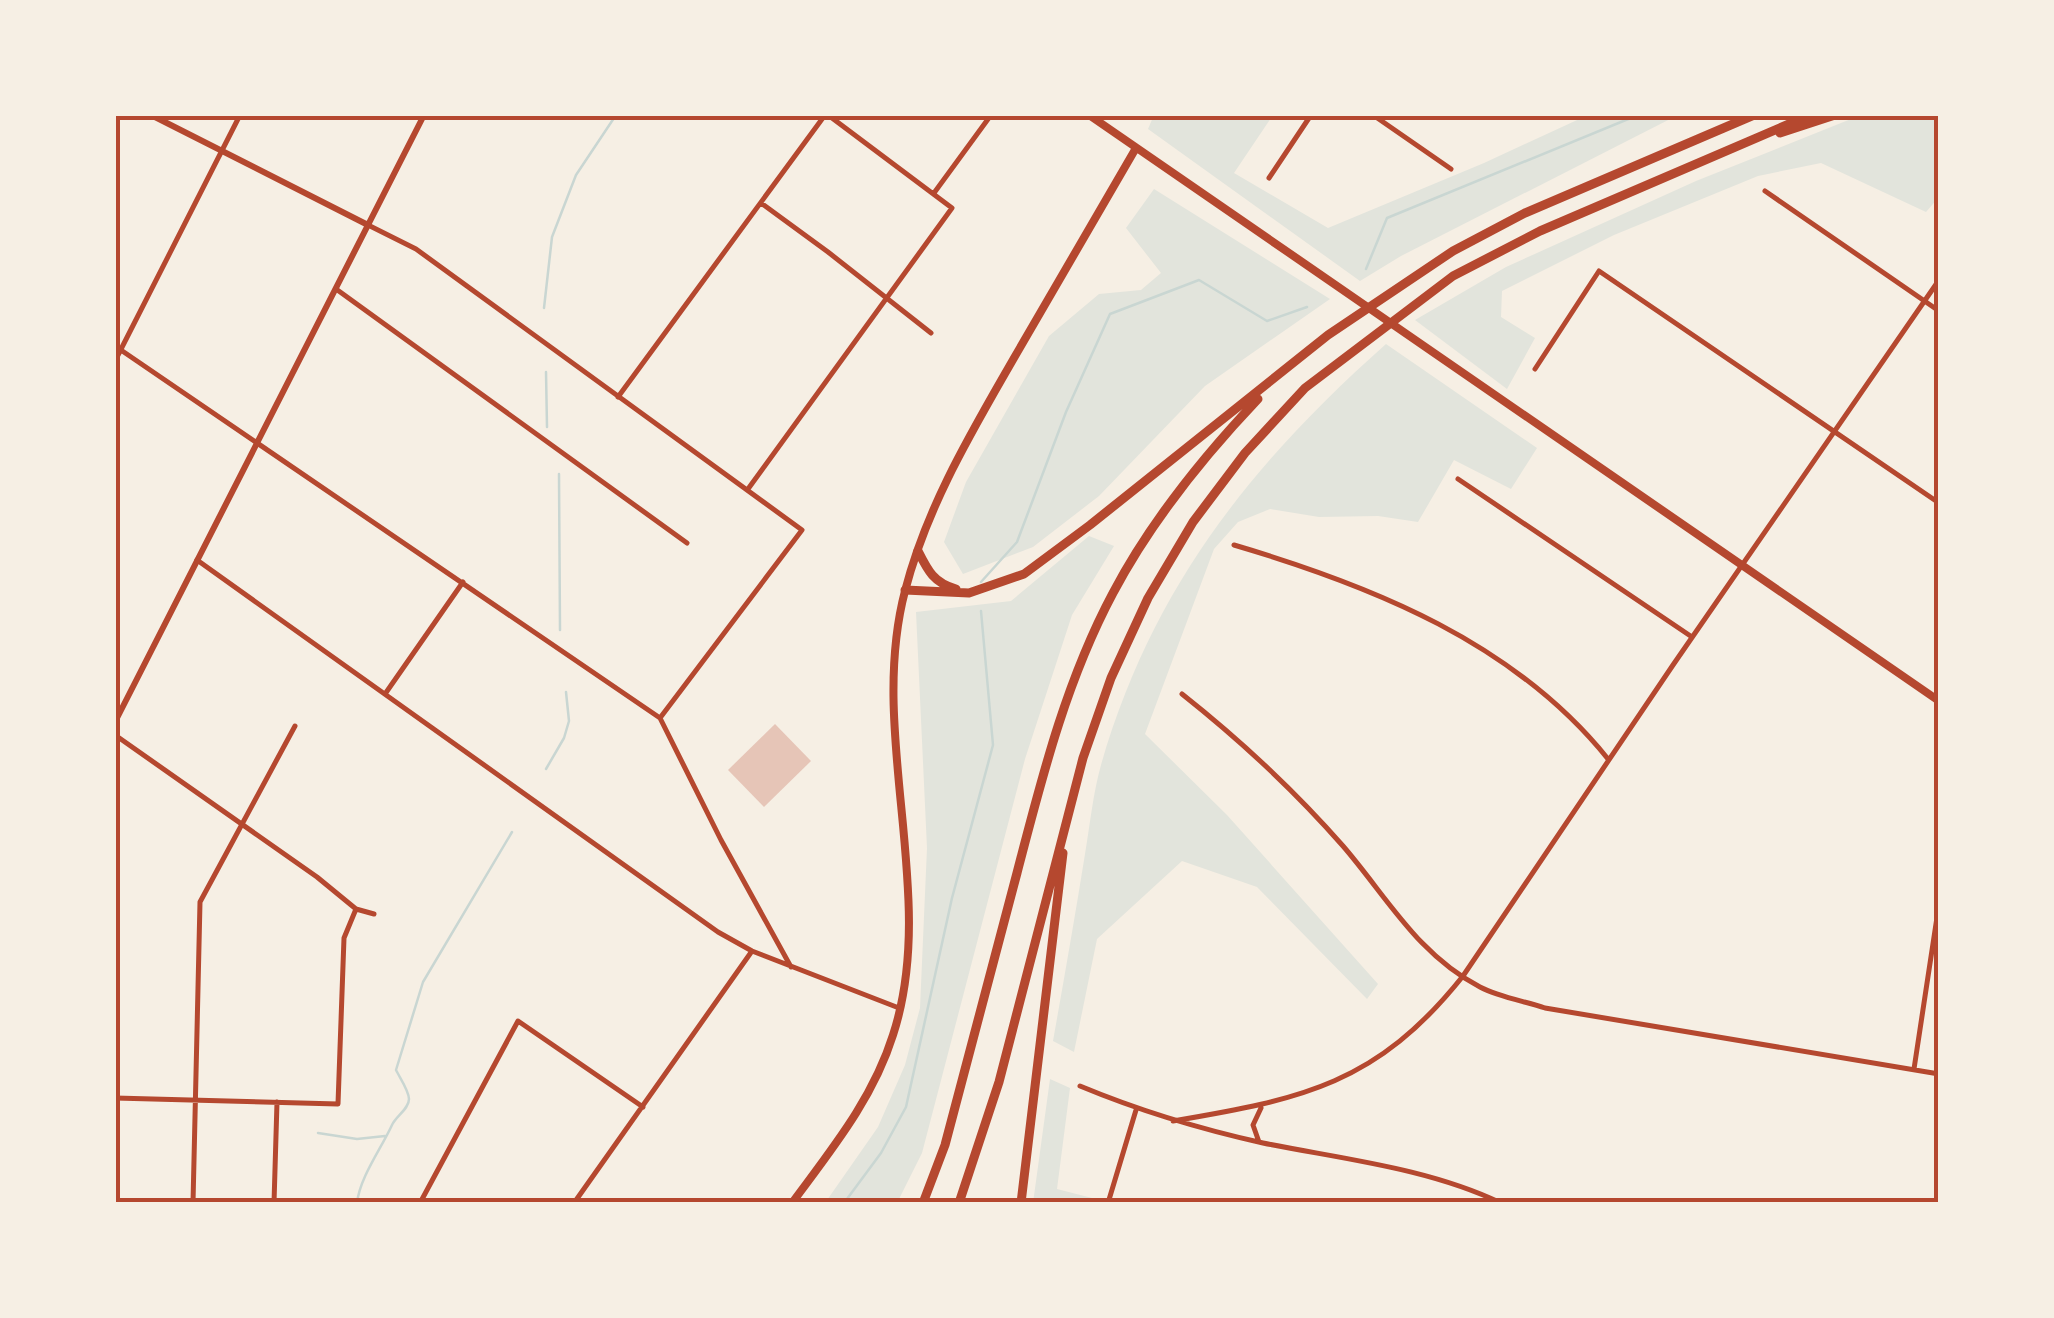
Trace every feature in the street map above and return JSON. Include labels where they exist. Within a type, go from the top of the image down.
[{"type":"highway","points":[[905,590],[968,593],[1024,574],[1328,335],[1453,251],[1525,214],[1754,115]]},
{"type":"highway","points":[[959,1203],[999,1082],[1083,758],[1111,678],[1148,598],[1204,508],[1245,453],[1304,388],[1454,276],[1540,231],[1810,115]]},
{"type":"highway","points":[[1744,143],[1836,115]]},
{"type":"highway","points":[[923,1203],[945,1145],[1046,763],[1075,675],[1113,593],[1158,518],[1209,451],[1281,375]]},
{"type":"highway","points":[[918,551],[929,574],[942,585],[968,593]]},
{"type":"highway","points":[[1020,1203],[1068,816]]},
{"type":"main road","points":[[1090,115],[1939,701]]},
{"type":"main road","points":[[792,1203],[862,1106],[893,1036],[900,1008],[910,935],[893,707],[896,634],[905,590],[934,504],[965,444],[1136,148]]},
{"type":"street","points":[[151,115],[416,249],[802,530],[660,718]]},
{"type":"street","points":[[115,361],[118,348],[240,115]]},
{"type":"street","points":[[116,718],[424,115]]},
{"type":"street","points":[[618,397],[826,115],[952,208],[747,490]]},
{"type":"street","points":[[934,193],[990,115]]},
{"type":"street","points":[[1269,178],[1312,115]]},
{"type":"street","points":[[1373,115],[1451,169]]},
{"type":"street","points":[[1765,192],[1939,311]]},
{"type":"street","points":[[761,204],[931,333]]},
{"type":"street","points":[[1535,369],[1599,271],[1939,503]]},
{"type":"street","points":[[1173,1121],[1262,1106],[1315,1091],[1364,1067],[1430,1017],[1463,976],[1939,280]]},
{"type":"street","points":[[336,289],[687,543]]},
{"type":"street","points":[[118,348],[660,718],[791,967]]},
{"type":"street","points":[[1458,479],[1692,637]]},
{"type":"street","points":[[1234,546],[1319,570],[1385,597],[1494,655],[1577,724],[1608,760]]},
{"type":"street","points":[[197,560],[718,932],[752,951],[900,1008]]},
{"type":"street","points":[[385,695],[463,582]]},
{"type":"street","points":[[1182,694],[1244,743],[1343,846],[1417,941],[1482,988],[1546,1008],[1939,1074]]},
{"type":"street","points":[[193,1203],[200,902],[295,726]]},
{"type":"street","points":[[115,734],[356,909],[374,914]]},
{"type":"street","points":[[1914,1069],[1939,904]]},
{"type":"street","points":[[115,1098],[338,1104],[344,938],[356,909]]},
{"type":"street","points":[[574,1203],[752,951]]},
{"type":"street","points":[[420,1203],[518,1020],[643,1108]]},
{"type":"street","points":[[1080,1086],[1173,1121],[1391,1168],[1502,1203]]},
{"type":"street","points":[[274,1203],[277,1102]]},
{"type":"street","points":[[1259,1142],[1253,1125],[1262,1106]]},
{"type":"street","points":[[1108,1203],[1136,1110]]},
{"type":"shaded area","points":[[1154,115],[1273,115],[1234,173],[1328,228],[1588,115],[1678,115],[1401,256],[1360,281],[1148,129]]},
{"type":"shaded area","points":[[1861,115],[1939,115],[1939,197],[1926,212],[1821,163],[1758,176],[1614,235],[1502,291],[1501,317],[1535,338],[1507,389],[1415,320],[1506,267],[1696,181]]},
{"type":"shaded area","points":[[1154,189],[1330,299],[1205,386],[1099,496],[1033,547],[963,574],[944,542],[966,482],[1049,336],[1099,294],[1141,290],[1161,273],[1126,228]]},
{"type":"shaded area","points":[[1386,344],[1537,448],[1511,489],[1454,460],[1418,522],[1378,516],[1319,517],[1270,509],[1238,522],[1214,549],[1145,734],[1227,815],[1378,984],[1367,999],[1257,887],[1182,861],[1097,939],[1074,1052],[1053,1041],[1094,798],[1122,701],[1148,641],[1212,533],[1250,483],[1337,389]]},
{"type":"shaded area","points":[[1089,536],[1114,546],[1072,615],[1025,759],[922,1153],[897,1203],[825,1203],[878,1127],[905,1065],[920,1008],[927,848],[916,612],[1011,601]]},
{"type":"shaded area","points":[[1050,1079],[1070,1088],[1057,1189],[1092,1198],[1091,1203],[1033,1203]]},
{"type":"building","points":[[775,724],[811,761],[764,807],[728,770]]},
{"type":"waterway","points":[[544,308],[552,237],[576,175],[616,115]]},
{"type":"waterway","points":[[1366,269],[1387,218],[1638,115]]},
{"type":"waterway","points":[[981,582],[1017,542],[1066,412],[1110,314],[1199,280],[1267,321],[1307,307]]},
{"type":"waterway","points":[[546,372],[547,427]]},
{"type":"waterway","points":[[559,474],[560,630]]},
{"type":"waterway","points":[[844,1203],[881,1153],[906,1107],[952,898],[993,745],[981,611]]},
{"type":"waterway","points":[[546,769],[569,721],[566,692]]},
{"type":"waterway","points":[[357,1203],[372,1163],[408,1103],[408,1092],[396,1070],[423,982],[512,832]]},
{"type":"waterway","points":[[318,1133],[357,1139],[385,1136]]}]
